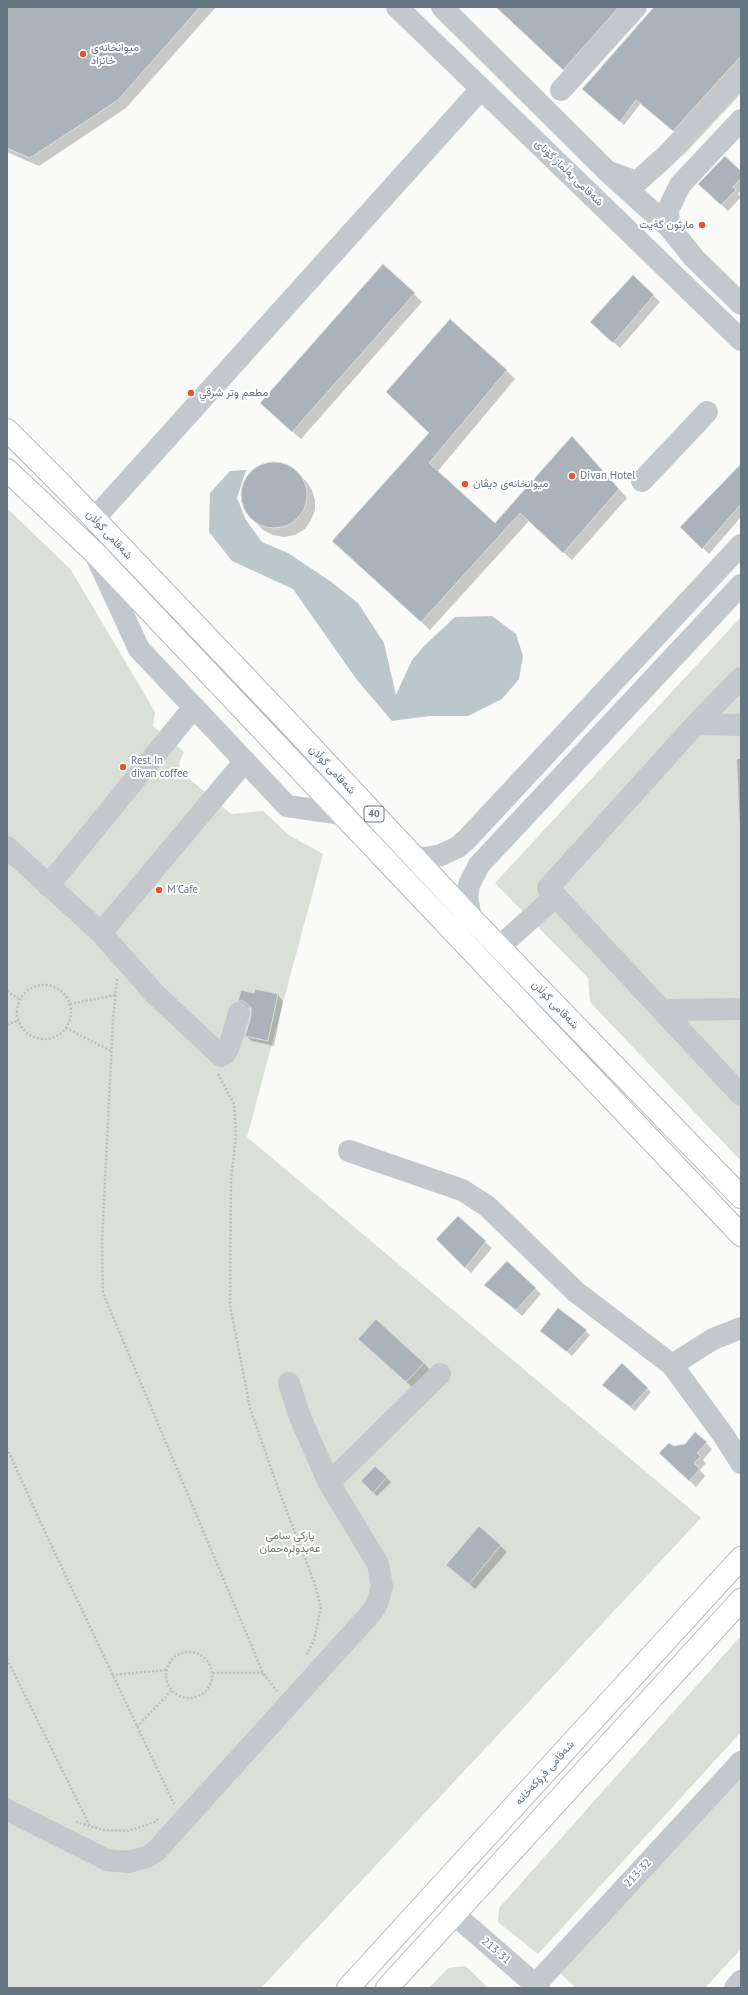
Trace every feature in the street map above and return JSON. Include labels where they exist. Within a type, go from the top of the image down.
[{"type":"main road","name":"شەقامی گوڵان","points":[[7,430],[94,519],[471,918],[741,1197]]},
{"type":"main road","name":"شەقامی گوڵان","points":[[7,470],[95,553],[741,1235]]},
{"type":"main road","points":[[230,696],[247,681]]},
{"type":"main road","name":"شەقامی فڕۆکەخانە","points":[[348,1988],[741,1558]]},
{"type":"main road","points":[[387,1988],[741,1600]]},
{"type":"street","points":[[442,7],[607,171],[669,228],[694,258],[741,304]]},
{"type":"street","points":[[561,90],[636,7]]},
{"type":"street","name":"شەقامی یەڵماز گۆنای","points":[[409,11],[481,89],[741,340]]},
{"type":"street","points":[[607,171],[637,182],[668,154],[741,76]]},
{"type":"street","points":[[94,519],[481,89]]},
{"type":"street","points":[[669,228],[668,210],[680,185],[741,120]]},
{"type":"street","points":[[642,481],[707,412]]},
{"type":"street","points":[[415,857],[426,858],[441,855],[458,847],[467,839],[741,545]]},
{"type":"street","points":[[95,553],[139,650],[287,806],[342,814]]},
{"type":"street","points":[[471,918],[467,896],[469,885],[473,874],[486,856],[741,585]]},
{"type":"street","points":[[741,678],[696,724],[548,888],[741,1095]]},
{"type":"street","points":[[48,886],[194,707]]},
{"type":"street","points":[[696,724],[741,725]]},
{"type":"street","points":[[101,933],[245,761]]},
{"type":"street","points":[[467,839],[464,845],[465,852],[468,857],[474,860],[481,860],[486,856]]},
{"type":"street","points":[[7,847],[101,933],[154,993],[222,1056],[225,1054],[230,1044],[239,1013]]},
{"type":"street","points":[[499,947],[556,896]]},
{"type":"street","points":[[662,1010],[741,1009]]},
{"type":"street","points":[[349,1151],[462,1190],[487,1206],[576,1292],[672,1365],[724,1436],[741,1463]]},
{"type":"street","points":[[672,1365],[712,1338],[741,1328]]},
{"type":"street","points":[[329,1482],[440,1374]]},
{"type":"street","points":[[7,1810],[106,1860],[128,1862],[147,1857],[155,1852],[372,1612],[377,1604],[382,1587],[378,1564],[342,1508],[310,1444],[288,1383]]},
{"type":"street","name":"213-32","points":[[537,1986],[741,1762]]},
{"type":"street","name":"213-31","points":[[454,1914],[537,1986]]},
{"type":"street","points":[[735,1988],[741,1981]]},
{"type":"path","points":[[122,981],[118,977],[115,995],[111,1051],[102,1242],[103,1293],[262,1673],[277,1691]]},
{"type":"path","points":[[44,984],[61,990],[70,1004],[71,1015],[66,1028],[57,1036],[48,1039],[40,1039],[24,1031],[19,1021],[17,1011],[20,1000],[27,991],[35,986],[44,984]]},
{"type":"path","points":[[7,991],[20,1000]]},
{"type":"path","points":[[70,1004],[115,995]]},
{"type":"path","points":[[7,1024],[19,1021]]},
{"type":"path","points":[[66,1028],[111,1051]]},
{"type":"path","points":[[217,1072],[234,1104],[236,1136],[231,1179],[230,1305],[250,1408],[314,1582],[321,1607],[314,1640],[304,1659]]},
{"type":"path","points":[[7,1448],[48,1539],[174,1804]]},
{"type":"path","points":[[184,1652],[197,1653],[208,1661],[212,1673],[210,1684],[203,1694],[193,1698],[181,1697],[172,1690],[167,1681],[166,1670],[172,1659],[184,1652]]},
{"type":"path","points":[[7,1659],[90,1827]]},
{"type":"path","points":[[112,1675],[166,1670]]},
{"type":"path","points":[[212,1673],[262,1673]]},
{"type":"path","points":[[272,1697],[282,1686]]},
{"type":"path","points":[[137,1727],[172,1690]]},
{"type":"path","points":[[169,1808],[179,1799]]},
{"type":"path","points":[[70,1820],[104,1830],[128,1831],[154,1822],[164,1813]]},
{"type":"green space","points":[[741,85],[741,94],[683,156],[678,151]]},
{"type":"green space","name":"پارکی سامی عەبدولڕەحمان","points":[[7,508],[71,570],[155,712],[153,726],[184,752],[180,761],[179,770],[231,814],[263,811],[289,835],[323,854],[247,1137],[701,1518],[261,1988],[7,1988]]},
{"type":"green space","points":[[741,617],[741,1161],[590,1002],[588,978],[495,883]]},
{"type":"green space","points":[[739,1638],[741,1640],[741,1732],[538,1954],[498,1922],[499,1908]]},
{"type":"green space","points":[[741,1778],[741,1949],[705,1988],[576,1988],[560,1973]]},
{"type":"green space","points":[[466,1966],[488,1988],[429,1988],[448,1968]]},
{"type":"shaded area","points":[[246,470],[237,498],[246,520],[262,542],[288,553],[330,581],[358,603],[384,643],[396,695],[412,660],[425,645],[455,617],[492,616],[516,634],[523,656],[519,679],[502,699],[468,716],[429,716],[392,721],[357,680],[293,589],[232,561],[209,532],[210,493],[230,471]]},
{"type":"building","name":"میوانخانەی خانزاد","points":[[7,7],[200,7],[118,100],[30,158],[7,148]]},
{"type":"building","points":[[496,7],[619,7],[563,70]]},
{"type":"building","points":[[654,7],[741,7],[741,56],[673,131],[636,100],[620,122],[582,89]]},
{"type":"building","points":[[725,156],[741,171],[741,178],[733,187],[736,190],[721,205],[698,184]]},
{"type":"building","points":[[383,264],[415,293],[292,432],[260,403]]},
{"type":"building","points":[[633,275],[654,295],[613,343],[590,322]]},
{"type":"building","name":"Divan Hotel","points":[[450,319],[507,370],[429,463],[495,523],[572,436],[619,489],[563,553],[520,513],[421,622],[332,541],[429,433],[386,392]]},
{"type":"building","points":[[267,462],[281,462],[293,467],[302,476],[307,488],[305,508],[298,519],[281,528],[267,528],[255,523],[246,514],[241,502],[241,488],[246,476],[255,467]]},
{"type":"building","points":[[741,464],[741,504],[702,549],[680,527]]},
{"type":"building","points":[[255,989],[278,994],[268,1041],[245,1036],[251,1016],[251,1007],[243,1001],[238,1001],[241,990],[254,993]]},
{"type":"building","points":[[458,1216],[486,1241],[465,1268],[436,1239]]},
{"type":"building","points":[[507,1261],[536,1288],[516,1310],[484,1285]]},
{"type":"building","points":[[558,1308],[587,1330],[567,1352],[540,1331]]},
{"type":"building","points":[[376,1319],[424,1363],[406,1382],[358,1339]]},
{"type":"building","points":[[622,1363],[648,1388],[631,1407],[602,1385]]},
{"type":"building","points":[[695,1432],[707,1442],[697,1453],[701,1456],[694,1463],[700,1469],[689,1481],[659,1453],[669,1443],[674,1446],[685,1444]]},
{"type":"building","points":[[375,1466],[387,1477],[373,1493],[361,1481]]},
{"type":"building","points":[[479,1526],[501,1545],[469,1584],[446,1565]]},
{"type":"place","name":"میوانخانەی خانزاد","points":[[83,54]]},
{"type":"place","name":"مارثون گةيت","points":[[702,225]]},
{"type":"place","name":"مطعم وتر شرقي","points":[[191,393]]},
{"type":"place","name":"Divan Hotel","points":[[572,476]]},
{"type":"place","name":"میوانخانەی دیڤان","points":[[465,484]]},
{"type":"place","name":"Rest In divan coffee","points":[[123,767]]},
{"type":"place","name":"M'Cafe","points":[[159,890]]}]
